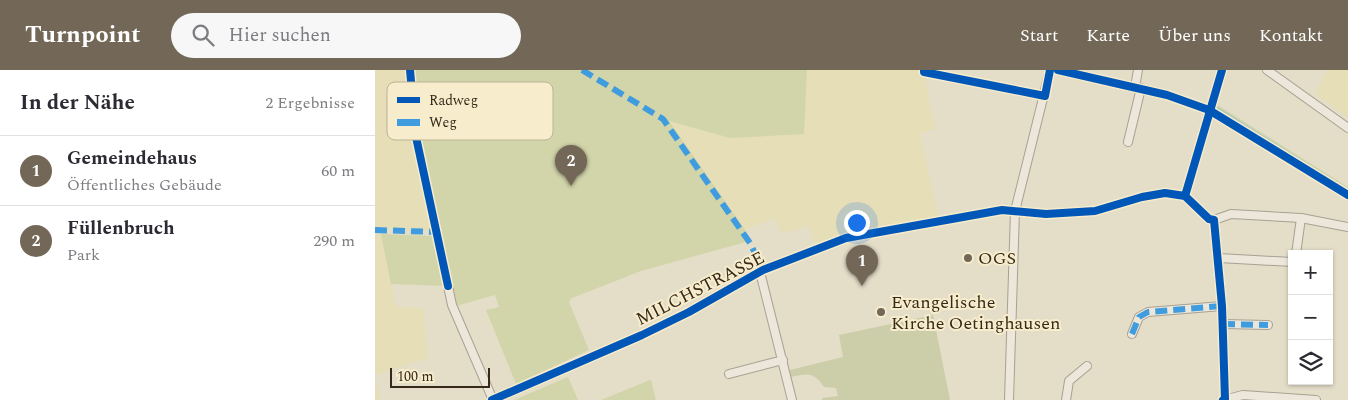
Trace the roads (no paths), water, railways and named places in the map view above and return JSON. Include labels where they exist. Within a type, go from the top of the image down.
[{"type":"street","points":[[1009,400],[1015,212],[1050,70]]},
{"type":"street","points":[[1058,70],[1138,88],[1209,110]]},
{"type":"street","points":[[1128,142],[1138,88],[1138,70]]},
{"type":"street","points":[[1222,70],[1185,196],[1209,219],[1214,220],[1231,214],[1301,218],[1348,227]]},
{"type":"street","points":[[1267,70],[1348,128]]},
{"type":"street","points":[[947,77],[1045,96]]},
{"type":"street","name":"MILCHSTRASSE","points":[[492,400],[507,397],[642,335],[689,312],[760,272],[846,238],[1002,210],[1046,214],[1075,213],[1095,211],[1157,194],[1185,196]]},
{"type":"street","points":[[1297,250],[1301,218]]},
{"type":"street","points":[[1214,220],[1222,306],[1224,399],[1243,395],[1316,400]]},
{"type":"street","points":[[1219,258],[1288,262]]},
{"type":"street","points":[[760,272],[792,400]]},
{"type":"street","points":[[448,286],[452,305],[492,400]]},
{"type":"street","points":[[1132,334],[1139,317],[1148,312],[1222,306]]},
{"type":"street","points":[[1223,324],[1268,325]]},
{"type":"street","points":[[729,374],[783,360]]},
{"type":"street","points":[[1066,400],[1069,380],[1087,366]]},
{"type":"waterway","points":[[1218,108],[1348,190]]},
{"type":"place","name":"Füllenbruch","points":[[571,186]]},
{"type":"place","name":"OGS","points":[[968,258]]},
{"type":"place","name":"Gemeindehaus","points":[[862,286]]},
{"type":"place","name":"Evangelische Kirche Oetinghausen","points":[[881,312]]}]
